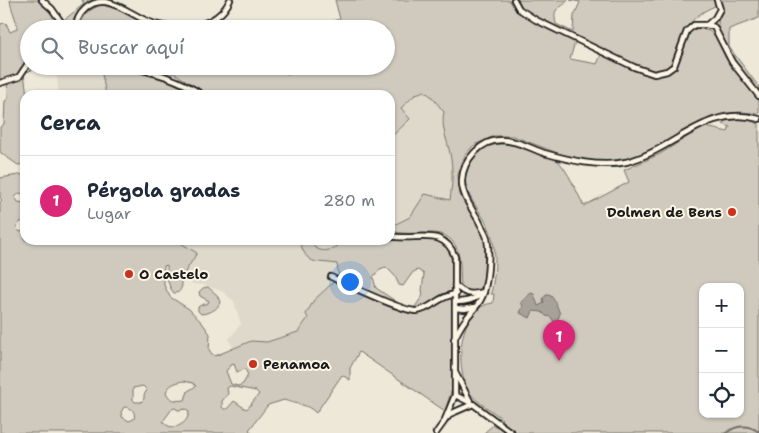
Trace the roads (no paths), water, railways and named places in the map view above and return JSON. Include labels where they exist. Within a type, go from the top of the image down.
[{"type":"street","points":[[42,0],[52,9],[59,20]]},
{"type":"street","points":[[211,20],[224,10],[230,0]]},
{"type":"street","points":[[514,0],[519,8],[536,20],[634,67],[654,74],[667,71],[674,66],[687,31],[694,25],[707,24],[715,18],[720,9],[717,0]]},
{"type":"street","points":[[79,20],[82,12],[89,5],[97,2],[108,2],[148,20]]},
{"type":"street","points":[[707,24],[714,28],[732,62],[759,96]]},
{"type":"street","points":[[0,84],[20,75]]},
{"type":"street","points":[[161,75],[194,90]]},
{"type":"street","points":[[454,339],[484,292],[487,273],[487,238],[462,189],[462,178],[465,166],[473,153],[485,144],[499,140],[514,142],[544,153],[606,165],[626,162],[657,151],[695,128],[723,116],[737,115],[759,119]]},
{"type":"street","points":[[395,237],[435,237],[445,241],[451,247],[455,257],[454,395],[444,422]]},
{"type":"street","points":[[330,277],[402,308],[416,311],[427,308],[437,300],[448,295],[456,294]]},
{"type":"street","points":[[456,285],[467,294],[473,295],[484,292]]},
{"type":"street","points":[[456,302],[469,301],[484,292]]},
{"type":"street","points":[[455,308],[476,307]]},
{"type":"street","points":[[455,372],[471,402]]},
{"type":"street","points":[[454,395],[471,402],[512,433]]},
{"type":"street","points":[[436,433],[450,414],[471,402]]},
{"type":"waterway","points":[[726,433],[742,426],[759,432]]},
{"type":"place","name":"Dolmen de Bens","points":[[732,212]]},
{"type":"place","name":"O Castelo","points":[[129,274]]},
{"type":"place","name":"Pérgola gradas","points":[[559,361]]},
{"type":"place","name":"Penamoa","points":[[253,364]]}]
